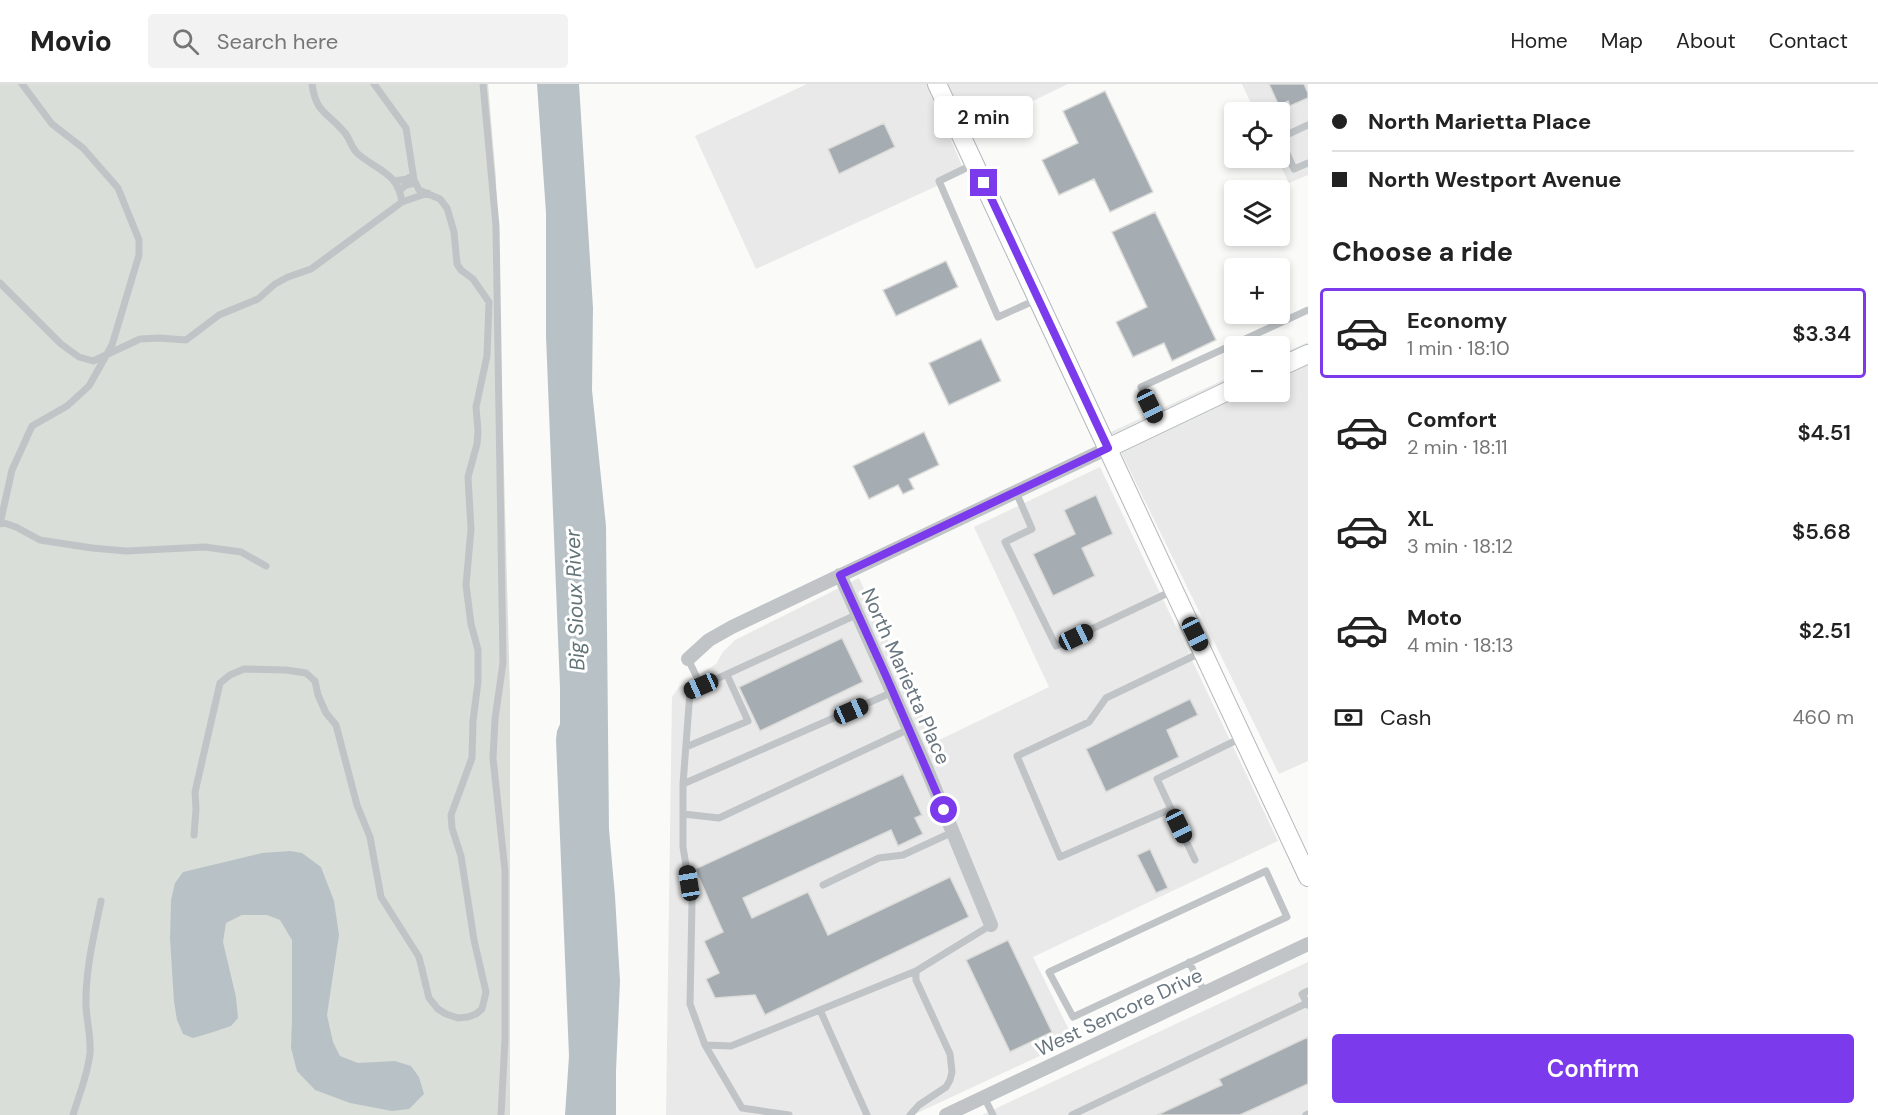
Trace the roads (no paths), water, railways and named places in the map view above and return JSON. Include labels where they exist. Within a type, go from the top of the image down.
[{"type":"main road","points":[[937,84],[1308,877]]},
{"type":"main road","points":[[1290,362],[1308,354]]},
{"type":"main road","points":[[1108,448],[1224,393]]},
{"type":"street","points":[[688,659],[719,634],[1108,448]]},
{"type":"street","name":"North Marietta Place","points":[[840,575],[909,729],[991,925]]},
{"type":"street","name":"West Sencore Drive","points":[[946,1115],[1308,944]]},
{"type":"lane","points":[[22,84],[52,124],[83,148],[118,188],[139,240],[139,255],[112,345],[89,386],[67,406],[32,426],[12,470],[1,520],[40,540],[50,542],[126,551],[205,547],[241,552],[266,566]]},
{"type":"lane","points":[[312,84],[319,109],[346,134],[358,154],[375,164],[395,181],[400,190],[402,202]]},
{"type":"lane","points":[[194,835],[195,792],[220,683],[230,675],[244,669],[306,673],[315,681],[326,713],[336,726],[357,805],[370,837],[381,897],[419,957],[429,998],[438,1009],[458,1018],[476,1014],[482,1009],[486,992],[474,940],[461,856],[452,828],[451,815],[472,758],[473,721],[478,682],[478,650],[471,624],[466,585],[471,529],[468,477],[477,444],[476,407],[487,356],[489,302],[473,279],[457,264],[454,232],[447,208],[440,199],[419,190],[414,179],[406,128],[374,84]]},
{"type":"lane","points":[[483,84],[496,238],[503,663],[495,719],[493,758],[505,871],[505,1039],[501,1115]]},
{"type":"lane","points":[[1308,125],[1280,138],[1294,169],[1308,163]]},
{"type":"lane","points":[[975,164],[939,181],[998,317],[1038,299]]},
{"type":"lane","points":[[395,181],[414,179]]},
{"type":"lane","points":[[400,190],[414,179]]},
{"type":"lane","points":[[0,283],[61,344],[79,357],[93,361],[140,339],[186,340],[219,315],[258,299],[275,284],[311,269],[402,202],[428,193]]},
{"type":"lane","points":[[1159,424],[1141,387],[1307,312]]},
{"type":"lane","points":[[1016,492],[1032,529],[1005,542],[1056,646],[1175,590]]},
{"type":"lane","points":[[789,1115],[742,1108],[705,1045],[690,1004],[692,902],[683,847],[683,784],[690,692],[858,614]]},
{"type":"lane","points":[[1171,809],[1060,857],[1017,756],[1089,722],[1106,698],[1203,651]]},
{"type":"lane","points":[[688,659],[701,686]]},
{"type":"lane","points":[[686,747],[748,721],[727,675]]},
{"type":"lane","points":[[683,784],[893,692]]},
{"type":"lane","points":[[683,814],[718,818],[909,729]]},
{"type":"lane","points":[[1195,860],[1157,779],[1243,737]]},
{"type":"lane","points":[[823,885],[879,858],[903,855],[953,832]]},
{"type":"lane","points":[[1266,871],[1287,916],[1189,962],[1073,1017],[1049,972],[1266,871]]},
{"type":"lane","points":[[73,1115],[90,1055],[91,1035],[86,1007],[90,960],[101,901]]},
{"type":"lane","points":[[705,1045],[731,1046],[916,971],[991,925]]},
{"type":"lane","points":[[1189,962],[1205,993]]},
{"type":"lane","points":[[910,1115],[919,1105],[946,1087],[952,1072],[950,1054],[916,981],[916,971]]},
{"type":"lane","points":[[1072,1115],[1307,1004],[1302,994],[1308,991]]},
{"type":"lane","points":[[820,1010],[867,1115]]},
{"type":"lane","points":[[984,1097],[993,1115]]},
{"type":"water","name":"Big Sioux River","points":[[537,84],[579,84],[593,308],[592,390],[606,526],[609,829],[620,981],[616,1115],[565,1115],[569,1056],[556,740],[560,724],[560,688],[546,336],[546,213]]},
{"type":"water","points":[[290,851],[302,853],[321,867],[334,901],[339,935],[327,1015],[333,1042],[340,1056],[358,1063],[395,1061],[411,1066],[419,1077],[424,1094],[409,1109],[392,1111],[350,1103],[315,1090],[297,1071],[291,1048],[292,940],[280,920],[267,915],[242,915],[226,923],[223,942],[236,997],[238,1018],[231,1026],[193,1038],[183,1034],[177,1020],[174,1002],[170,938],[171,900],[175,883],[183,872],[262,853]]}]
